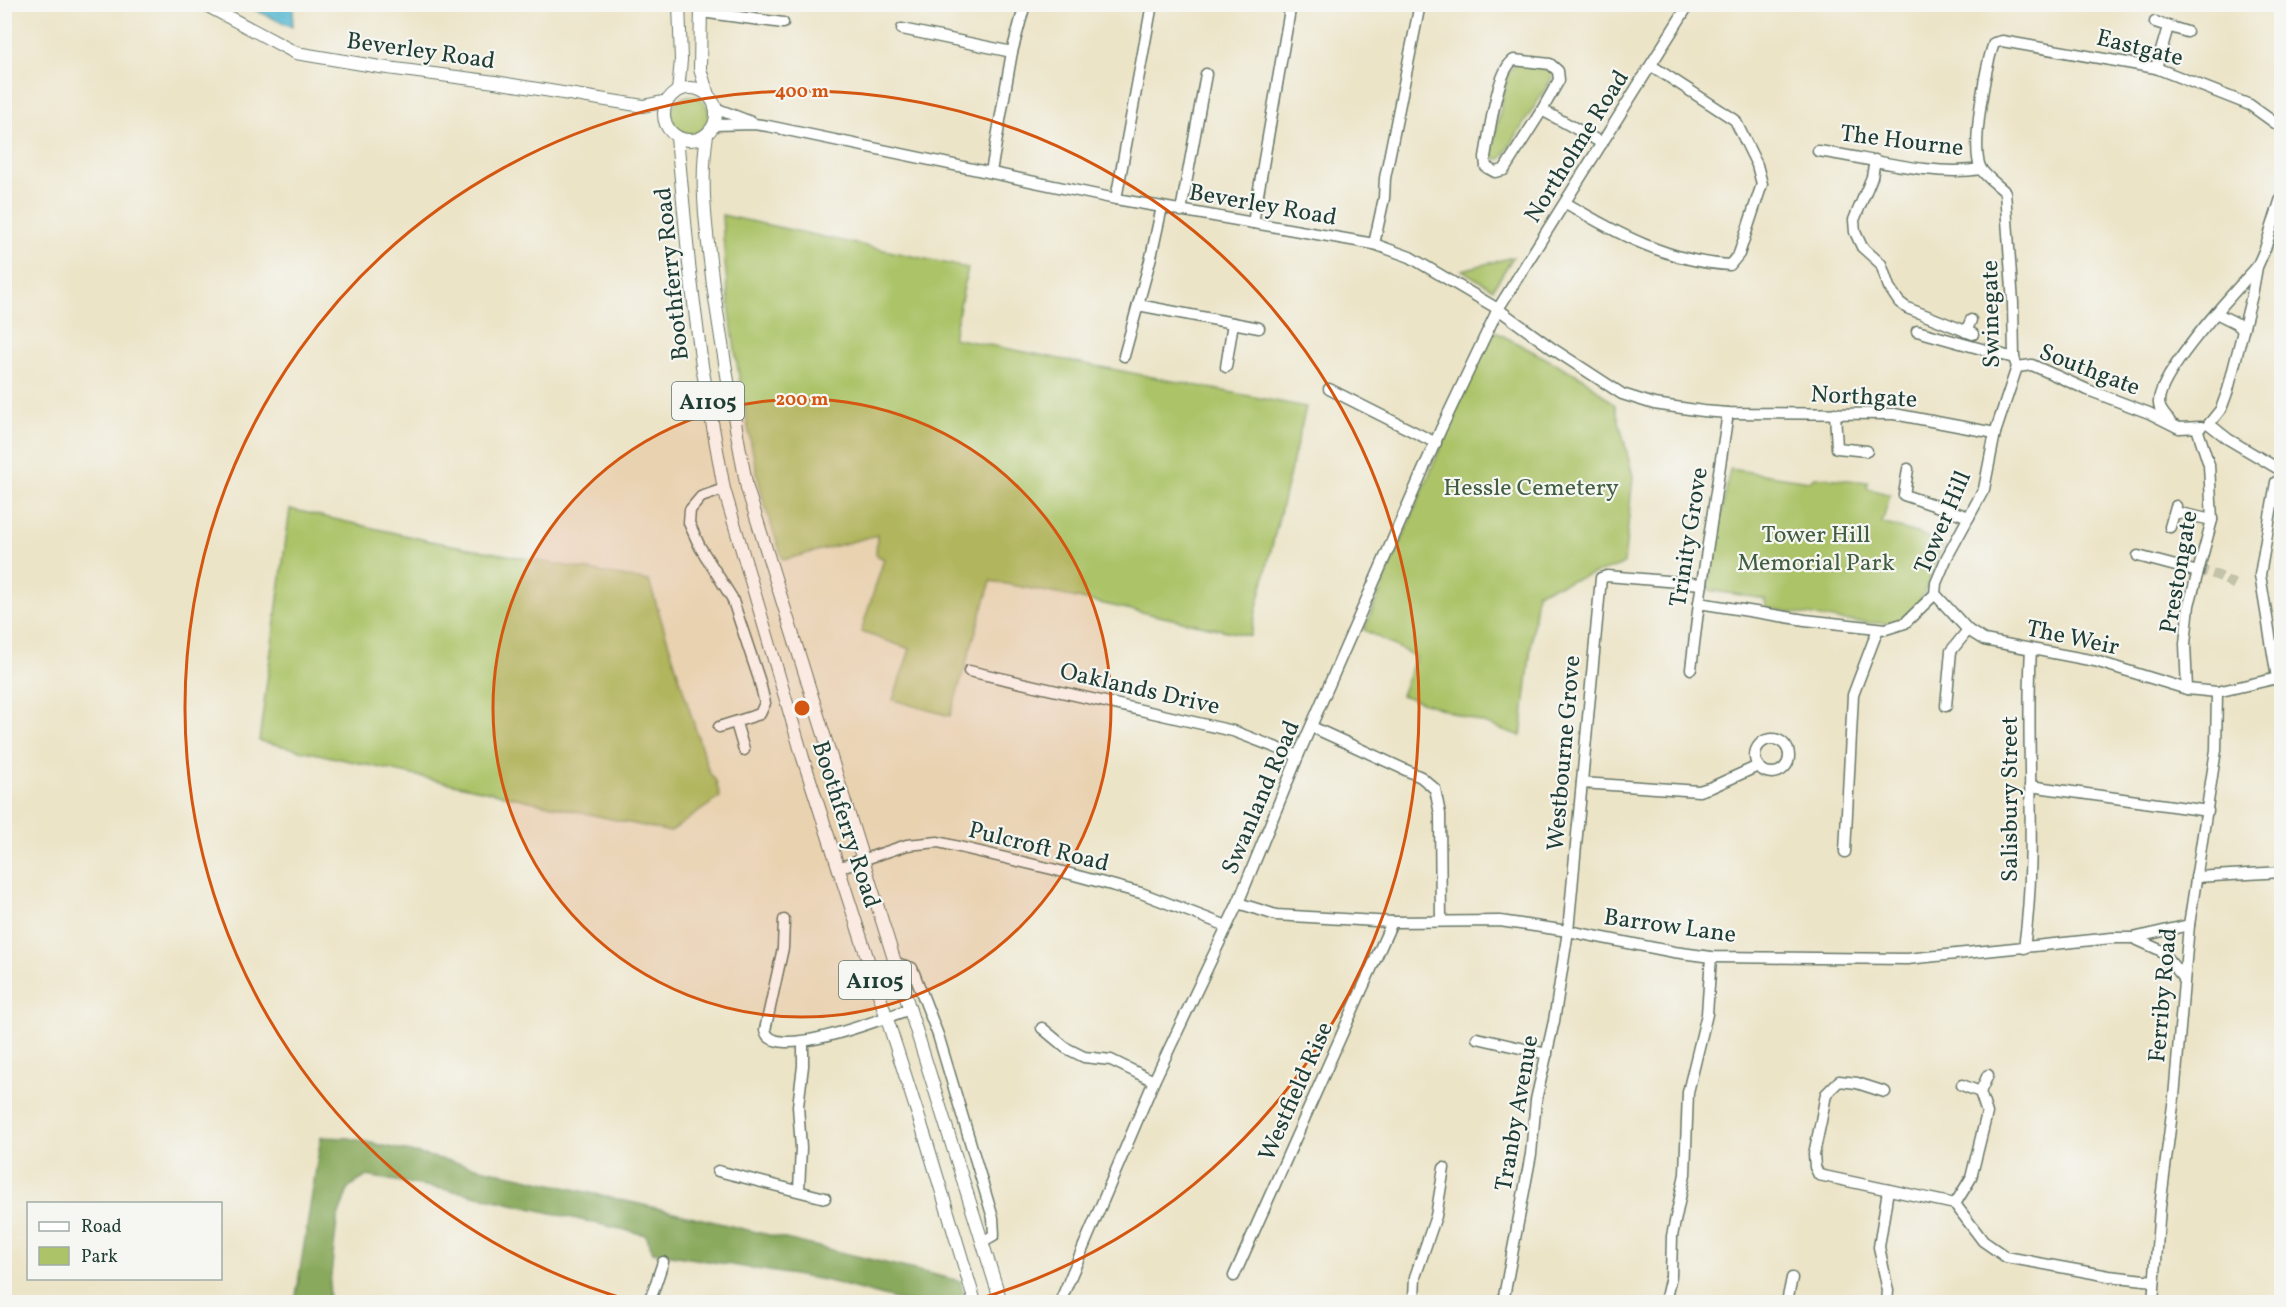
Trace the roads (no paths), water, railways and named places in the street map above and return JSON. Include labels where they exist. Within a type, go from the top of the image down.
[{"type":"main road","name":"Beverley Road","points":[[204,4],[296,53],[643,106],[667,101]]},
{"type":"main road","points":[[678,91],[681,60],[679,4]]},
{"type":"main road","points":[[700,8],[700,69],[708,95],[715,108],[710,130],[692,141],[671,133],[664,120],[664,107],[667,101],[678,91],[694,88],[708,95]]},
{"type":"main road","name":"Beverley Road","points":[[643,106],[664,120]]},
{"type":"main road","name":"Boothferry Road","points":[[710,130],[702,163],[705,226],[725,371],[747,488],[1001,1302]]},
{"type":"main road","name":"Boothferry Road","points":[[677,137],[689,264],[702,366],[724,489],[803,758],[975,1302]]},
{"type":"street","points":[[991,172],[1012,52],[1025,4]]},
{"type":"street","points":[[1116,199],[1152,4]]},
{"type":"street","points":[[1253,223],[1292,4]]},
{"type":"street","points":[[1374,244],[1384,198],[1384,178],[1420,4]]},
{"type":"street","name":"Northolme Road","points":[[1498,309],[1689,4]]},
{"type":"street","points":[[700,8],[783,23]]},
{"type":"street","points":[[2155,22],[2187,32]]},
{"type":"street","points":[[2156,68],[2168,27]]},
{"type":"street","points":[[902,29],[1012,52]]},
{"type":"street","name":"Eastgate","points":[[1981,169],[1977,148],[1978,129],[1990,54],[1994,43],[2002,41],[2156,68],[2250,105],[2282,128]]},
{"type":"street","points":[[1514,60],[1550,64],[1558,71],[1558,80],[1542,110],[1504,170],[1495,172],[1486,167],[1485,157],[1502,75],[1509,62],[1514,60]]},
{"type":"street","points":[[1566,203],[1649,247],[1683,258],[1708,264],[1730,265],[1739,254],[1762,183],[1757,165],[1735,120],[1652,66]]},
{"type":"street","points":[[1181,211],[1206,74]]},
{"type":"street","name":"Beverley Road","points":[[715,108],[754,124],[1116,199],[1374,244],[1410,256],[1498,309],[1552,349],[1622,394],[1654,404],[1728,413]]},
{"type":"street","points":[[1542,110],[1602,143]]},
{"type":"street","name":"Beverley Road","points":[[710,130],[754,124]]},
{"type":"street","name":"The Hourne","points":[[1818,151],[1962,172],[1981,169]]},
{"type":"street","points":[[1875,160],[1872,177],[1854,220],[1855,232],[1862,247],[1881,264],[1889,287],[1899,302],[1907,308],[1969,333],[1971,320]]},
{"type":"street","name":"Swinegate","points":[[1981,169],[2005,192],[2013,303],[2016,362],[1995,433]]},
{"type":"street","points":[[2282,195],[2278,215],[2257,267],[2228,390],[2221,409],[2209,423],[2228,439],[2282,471]]},
{"type":"street","points":[[1124,356],[1162,207]]},
{"type":"street","name":"Southgate","points":[[2149,412],[2159,400],[2166,380],[2216,313],[2257,267]]},
{"type":"street","points":[[1138,305],[1259,328]]},
{"type":"street","name":"Swanland Road","points":[[1060,1302],[1154,1081],[1238,903],[1298,756],[1436,442],[1498,309]]},
{"type":"street","points":[[2216,313],[2236,323],[2243,330]]},
{"type":"street","points":[[1226,367],[1233,323]]},
{"type":"street","name":"Southgate","points":[[1917,332],[2032,365],[2088,390],[2149,412],[2179,428],[2197,428],[2209,423]]},
{"type":"street","points":[[1329,389],[1436,442]]},
{"type":"street","points":[[2159,400],[2161,412],[2173,425]]},
{"type":"street","name":"Northgate","points":[[1728,413],[1894,414],[1995,433]]},
{"type":"street","name":"Trinity Grove","points":[[1691,669],[1728,413]]},
{"type":"street","points":[[1835,413],[1837,448],[1868,451]]},
{"type":"street","name":"Prestongate","points":[[2187,689],[2185,644],[2189,605],[2212,520],[2210,465],[2197,428]]},
{"type":"street","name":"Tower Hill","points":[[1699,603],[1878,629],[1905,624],[1935,594],[1936,583],[1947,557],[1984,489],[1995,433]]},
{"type":"street","points":[[1908,469],[1904,495],[1969,517]]},
{"type":"street","points":[[2276,482],[2260,575],[2279,677]]},
{"type":"street","points":[[719,727],[760,714],[765,703],[732,598],[700,548],[689,523],[690,510],[701,497],[724,489]]},
{"type":"street","points":[[2170,527],[2176,509],[2212,520]]},
{"type":"street","points":[[2138,556],[2198,572]]},
{"type":"street","name":"Westbourne Grove","points":[[1568,931],[1601,579],[1607,576],[1702,584]]},
{"type":"street","name":"The Weir","points":[[1935,594],[1968,630],[1984,640],[2095,661],[2187,689],[2217,692],[2279,677]]},
{"type":"street","points":[[1845,852],[1853,695],[1878,629]]},
{"type":"street","points":[[1946,706],[1951,651],[1968,630]]},
{"type":"street","name":"Salisbury Street","points":[[2024,948],[2030,907],[2032,843],[2029,682],[2031,649]]},
{"type":"street","name":"Oaklands Drive","points":[[969,671],[1233,730],[1298,756]]},
{"type":"street","name":"Ferriby Road","points":[[2153,1302],[2189,925],[2216,750],[2217,692]]},
{"type":"street","points":[[736,723],[744,750]]},
{"type":"street","points":[[1312,727],[1421,777],[1435,789],[1440,814],[1441,921]]},
{"type":"street","points":[[1582,783],[1700,791],[1758,766]]},
{"type":"street","points":[[2030,786],[2208,810]]},
{"type":"street","name":"Pulcroft Road","points":[[838,868],[907,845],[938,842],[1141,893],[1227,926]]},
{"type":"street","points":[[2196,877],[2282,872]]},
{"type":"street","name":"Barrow Lane","points":[[1238,903],[1276,915],[1392,922],[1500,921],[1712,957],[1907,959],[2112,938],[2133,938],[2189,925]]},
{"type":"street","points":[[784,920],[783,948],[765,1033],[773,1041],[803,1042],[910,1009]]},
{"type":"street","name":"Westfield Rise","points":[[1234,1276],[1392,922]]},
{"type":"street","name":"Tranby Avenue","points":[[1503,1302],[1531,1154],[1536,1100],[1547,1054],[1568,931]]},
{"type":"street","name":"Barrow Lane","points":[[2133,938],[2160,950],[2184,978]]},
{"type":"street","points":[[1665,1302],[1671,1276],[1672,1236],[1686,1174],[1688,1092],[1707,1014],[1712,957]]},
{"type":"street","points":[[896,963],[912,968],[938,1035],[993,1218],[994,1235],[982,1242]]},
{"type":"street","points":[[1042,1028],[1066,1048],[1084,1057],[1111,1060],[1154,1081]]},
{"type":"street","points":[[1477,1038],[1547,1054]]},
{"type":"street","points":[[799,1190],[801,1148],[798,1106],[803,1066],[803,1042]]},
{"type":"street","points":[[1955,1204],[1971,1178],[1987,1113],[1980,1092],[1988,1075]]},
{"type":"street","points":[[1885,1092],[1857,1083],[1839,1081],[1826,1094],[1814,1154],[1815,1167],[1819,1175],[1955,1204],[1983,1241],[2006,1257],[2109,1276],[2154,1281]]},
{"type":"street","points":[[1962,1085],[1980,1092]]},
{"type":"street","points":[[1420,1302],[1414,1298],[1415,1277],[1436,1216],[1444,1168]]},
{"type":"street","points":[[718,1171],[825,1198]]},
{"type":"street","points":[[1887,1302],[1888,1291],[1879,1247],[1888,1190]]},
{"type":"street","points":[[647,1302],[653,1292],[663,1262]]},
{"type":"street","points":[[1787,1302],[1792,1278]]},
{"type":"water","points":[[244,5],[294,5],[292,27]]},
{"type":"tunnel","points":[[2198,569],[2219,576],[2237,586]]},
{"type":"park label","name":"Hessle Cemetery","points":[[1531,487]]},
{"type":"park label","name":"Tower Hill Memorial Park","points":[[1816,548]]}]
